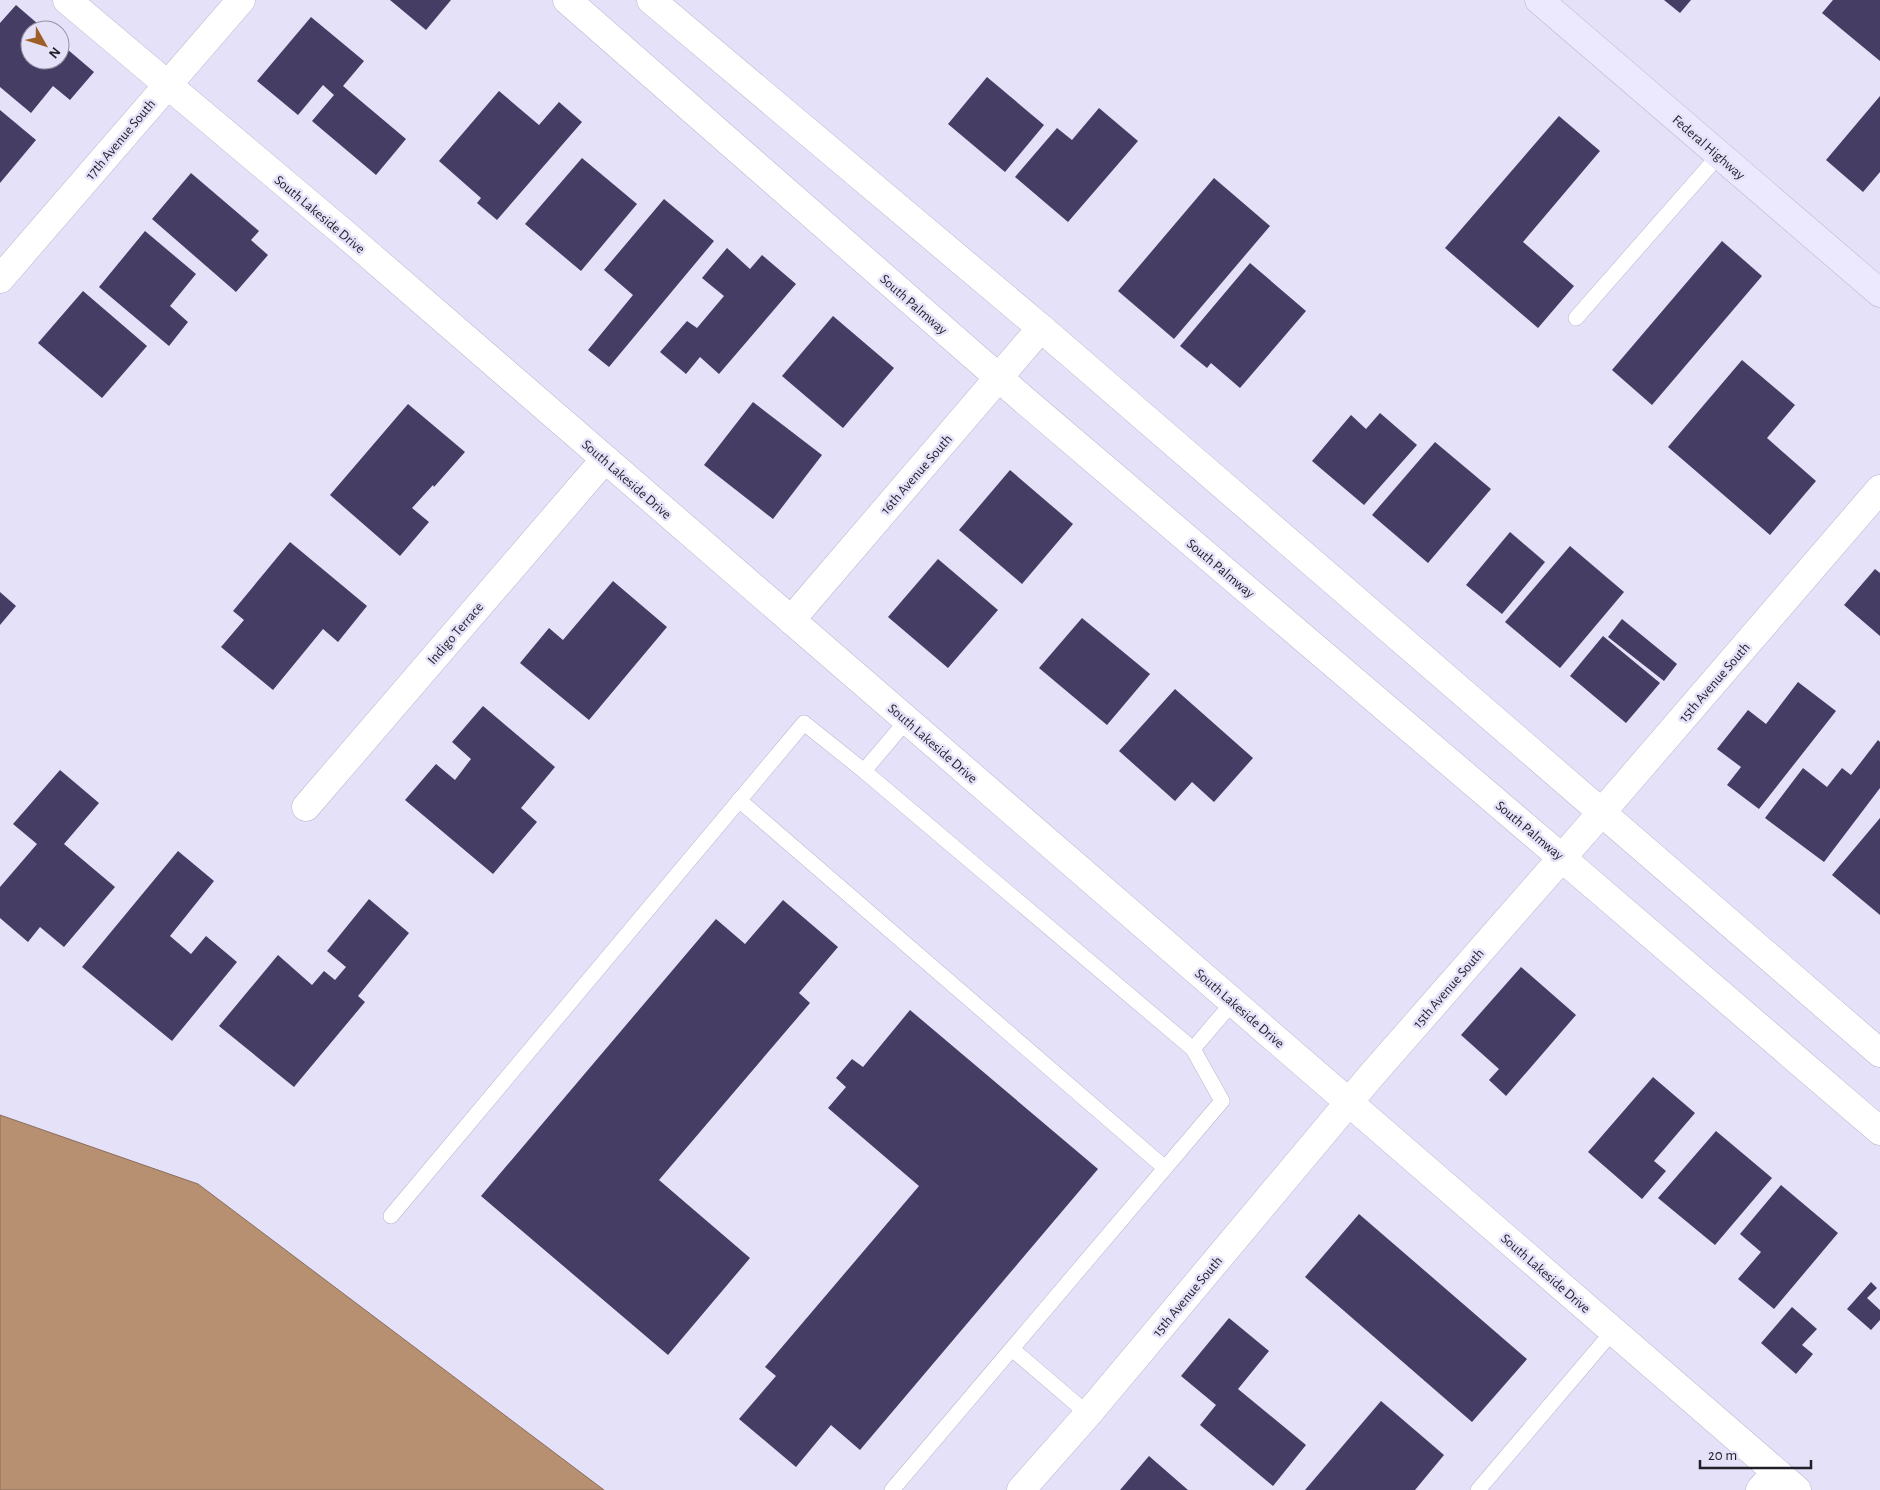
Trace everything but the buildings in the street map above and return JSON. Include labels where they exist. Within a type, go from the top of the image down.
[{"type":"main road","name":"Federal Highway","points":[[1539,0],[1880,294]]},
{"type":"street","name":"South Lakeside Drive","points":[[67,0],[352,240],[1613,1331],[1768,1481],[1797,1490]]},
{"type":"street","name":"17th Avenue South","points":[[0,280],[166,84],[241,0]]},
{"type":"street","name":"South Palmway","points":[[567,0],[998,378],[1880,1131]]},
{"type":"street","points":[[651,0],[1041,328],[1880,1053]]},
{"type":"street","name":"16th Avenue South","points":[[791,620],[1041,328]]},
{"type":"street","name":"Indigo Terrace","points":[[306,807],[605,459]]},
{"type":"street","name":"15th Avenue South","points":[[1021,1490],[1088,1414],[1349,1103],[1880,489]]},
{"type":"lane","points":[[1576,318],[1719,155]]},
{"type":"lane","points":[[864,771],[907,720]]},
{"type":"lane","points":[[391,1216],[804,723],[864,771],[1193,1049],[1222,1101],[892,1490]]},
{"type":"lane","points":[[739,800],[1164,1168]]},
{"type":"lane","points":[[1193,1049],[1232,1002]]},
{"type":"lane","points":[[1478,1490],[1613,1331]]},
{"type":"lane","points":[[1012,1349],[1088,1414]]},
{"type":"shaded area","points":[[0,1115],[198,1184],[604,1490],[0,1490]]}]
